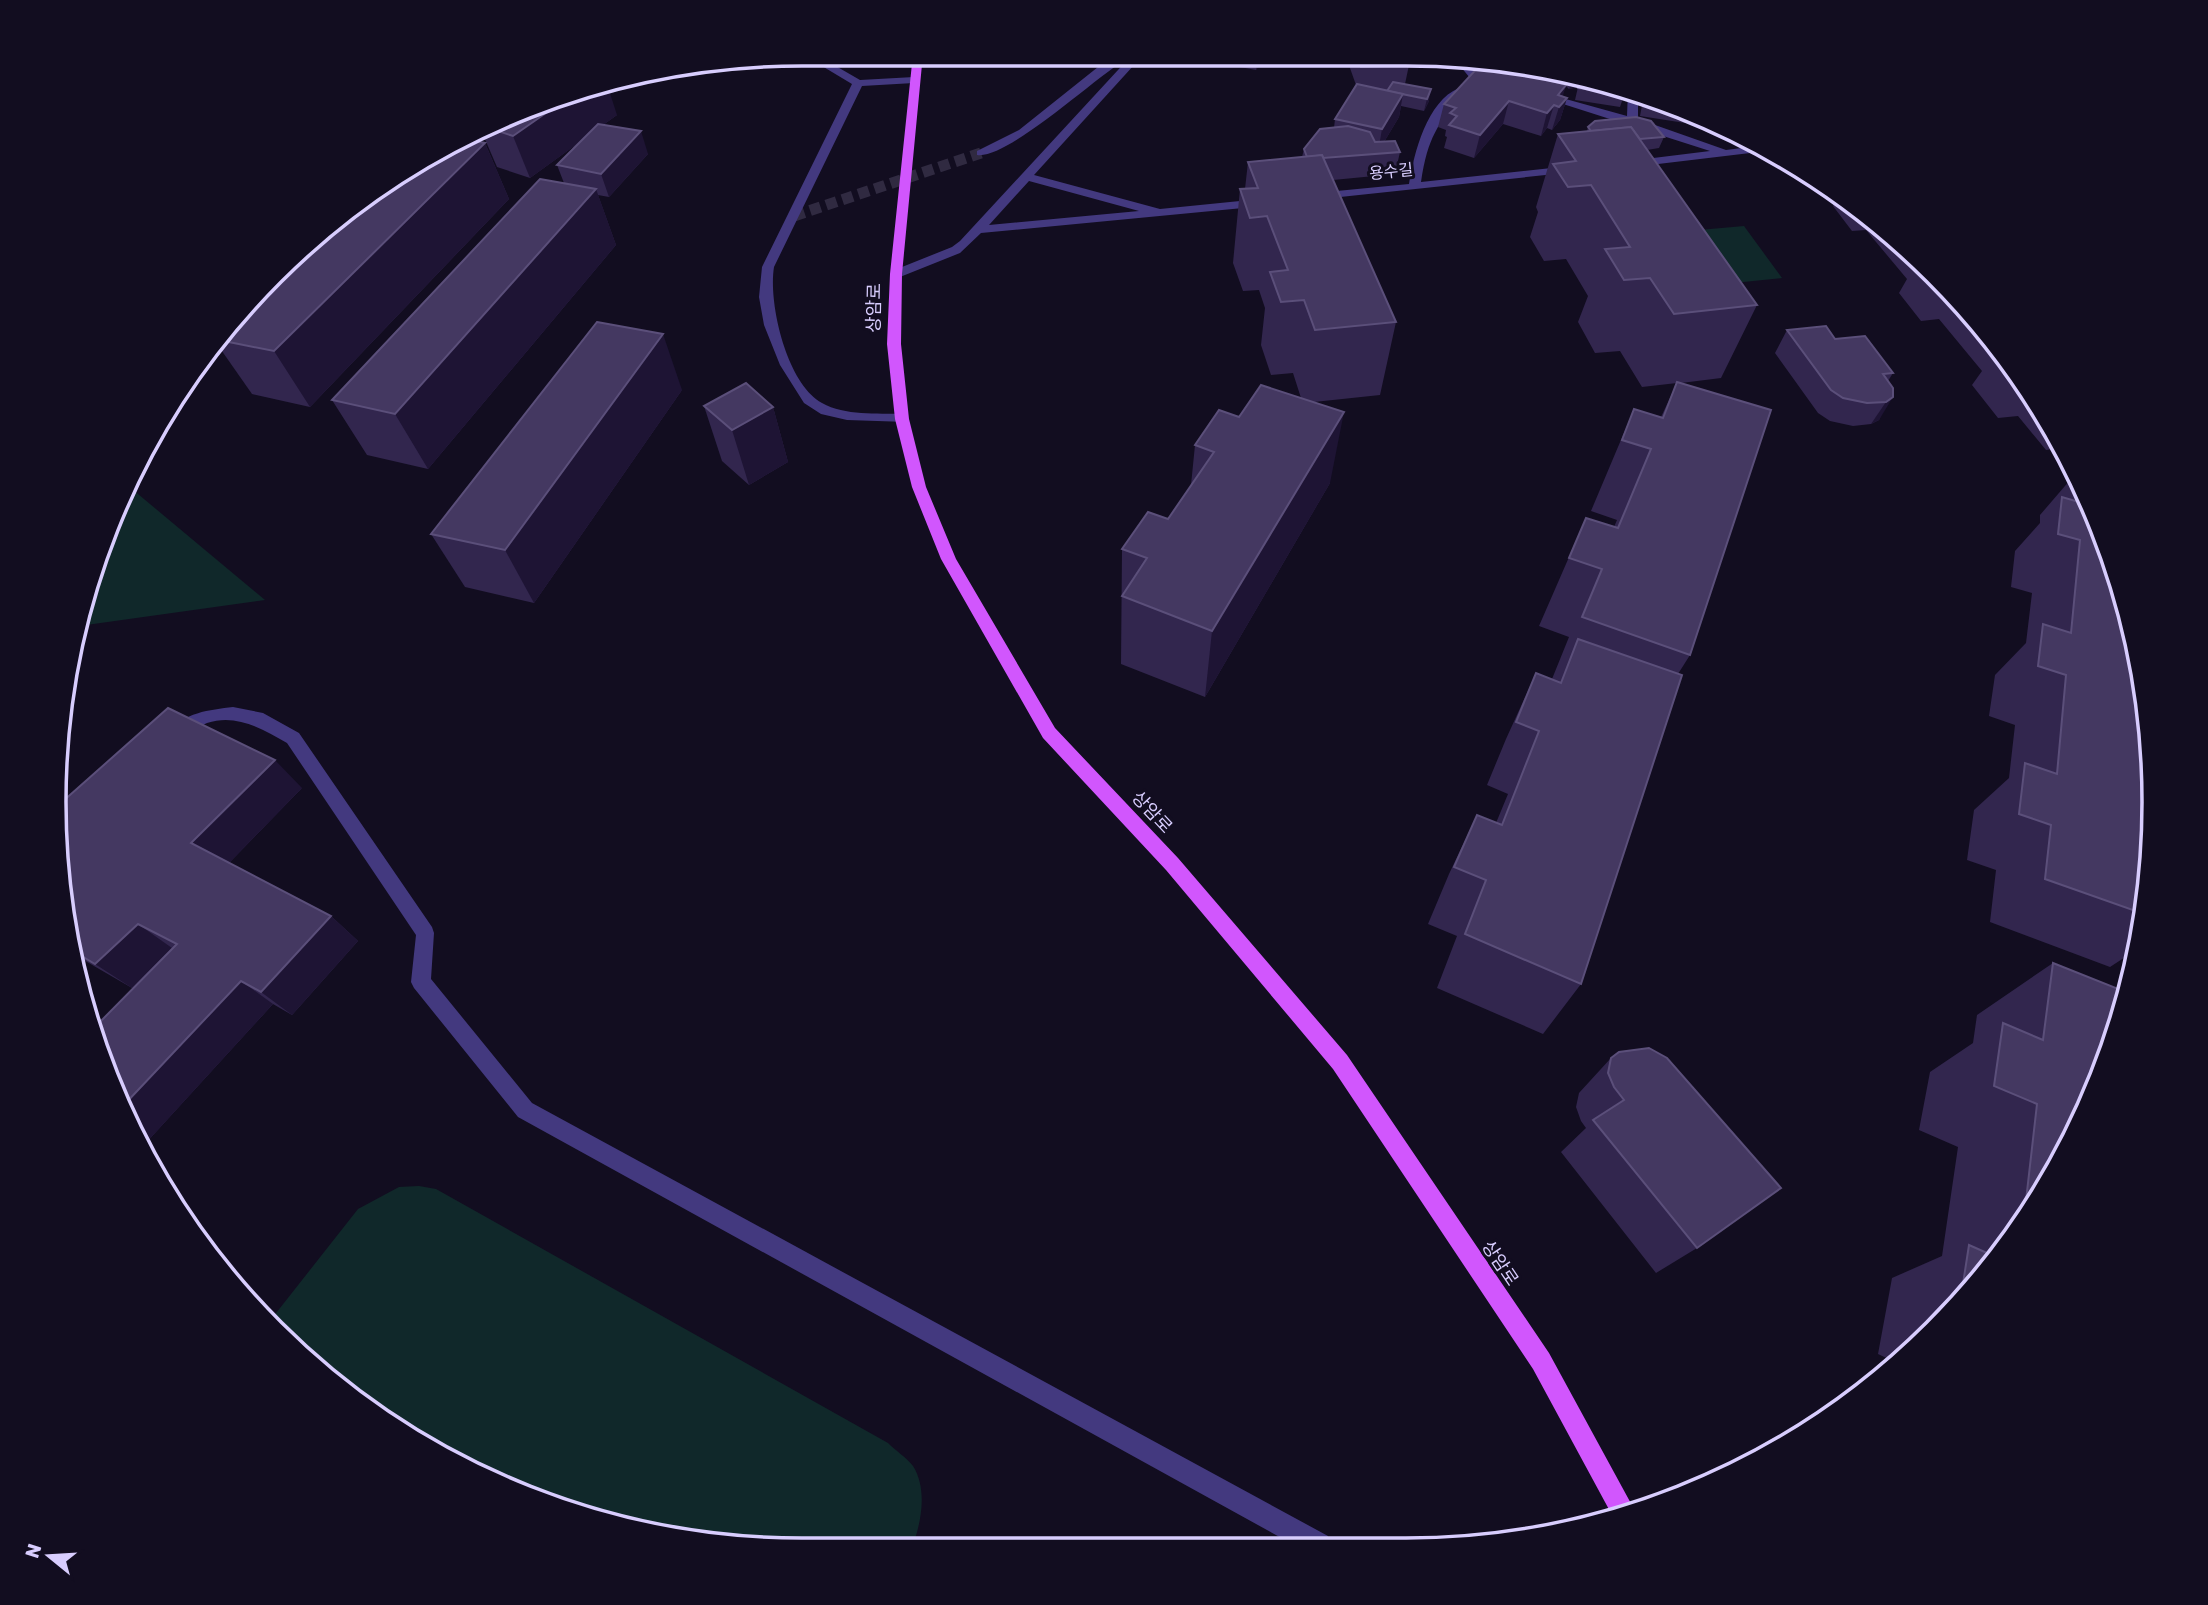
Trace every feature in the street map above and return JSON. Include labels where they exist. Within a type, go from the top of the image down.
[{"type":"main road","name":"상암로","points":[[916,67],[896,274],[894,344],[902,419],[919,487],[949,559],[1049,733],[1172,864],[1340,1062],[1541,1361],[1620,1506]]},
{"type":"street","points":[[830,67],[858,83],[914,80]]},
{"type":"street","points":[[896,274],[956,250],[980,229],[1028,177],[1041,137],[1105,67]]},
{"type":"street","points":[[981,153],[1041,137],[1124,67]]},
{"type":"street","points":[[1468,69],[1474,76],[1510,87]]},
{"type":"street","points":[[1414,187],[1426,131],[1435,116],[1474,76]]},
{"type":"street","points":[[858,83],[768,267],[765,286],[768,316],[798,387],[809,402],[846,415],[902,419]]},
{"type":"street","points":[[1535,94],[1633,121],[1728,153]]},
{"type":"street","points":[[1633,103],[1633,121]]},
{"type":"street","points":[[1618,164],[1747,151]]},
{"type":"street","name":"용수길","points":[[1306,198],[1577,169]]},
{"type":"street","points":[[1028,177],[1160,213]]},
{"type":"street","points":[[980,229],[1279,201]]},
{"type":"street","points":[[167,744],[203,717],[233,714],[257,718],[293,738],[425,933],[421,982],[525,1110],[1306,1538]]},
{"type":"green space","points":[[1744,226],[1782,278],[1724,284],[1688,231]]},
{"type":"green space","points":[[136,492],[265,600],[89,625],[106,566]]},
{"type":"green space","points":[[399,1187],[436,1189],[888,1443],[908,1460],[918,1475],[922,1507],[915,1538],[754,1537],[706,1532],[612,1513],[566,1499],[477,1463],[394,1414],[317,1356],[274,1315],[358,1209]]},
{"type":"building","points":[[1475,70],[1566,85],[1558,95],[1567,98],[1559,107],[1554,105],[1547,113],[1509,101],[1480,135],[1449,125],[1457,116],[1450,113],[1456,108],[1444,104]]},
{"type":"building","points":[[1393,82],[1431,89],[1427,99],[1387,91]]},
{"type":"building","points":[[1357,84],[1403,94],[1382,129],[1335,119]]},
{"type":"building","points":[[544,114],[513,136],[501,132]]},
{"type":"building","points":[[1636,117],[1651,121],[1664,137],[1640,139],[1631,127],[1591,131],[1588,127],[1595,121]]},
{"type":"building","points":[[598,124],[641,131],[601,174],[557,165]]},
{"type":"building","points":[[1348,126],[1370,132],[1375,142],[1395,141],[1400,152],[1307,157],[1304,149],[1320,129]]},
{"type":"building","points":[[1631,127],[1757,305],[1674,314],[1650,278],[1624,280],[1605,249],[1630,247],[1591,185],[1568,187],[1553,164],[1576,161],[1558,134]]},
{"type":"building","points":[[478,142],[485,143],[274,351],[229,342],[282,282],[354,219],[434,165]]},
{"type":"building","points":[[1322,155],[1396,322],[1315,330],[1304,300],[1281,302],[1270,272],[1288,270],[1267,216],[1250,218],[1240,189],[1258,188],[1248,162]]},
{"type":"building","points":[[540,179],[596,189],[395,414],[332,400]]},
{"type":"building","points":[[597,322],[663,334],[505,550],[431,534]]},
{"type":"building","points":[[1826,326],[1835,339],[1865,336],[1893,373],[1883,374],[1893,388],[1893,397],[1886,402],[1867,403],[1843,398],[1831,390],[1787,330]]},
{"type":"building","points":[[1677,382],[1771,410],[1690,655],[1582,617],[1602,569],[1569,558],[1586,518],[1618,528],[1651,449],[1622,440],[1634,409],[1663,418]]},
{"type":"building","points":[[746,383],[773,407],[732,430],[704,406]]},
{"type":"building","points":[[1261,385],[1344,412],[1212,631],[1122,596],[1147,558],[1122,549],[1148,512],[1168,519],[1214,452],[1195,445],[1219,410],[1239,417]]},
{"type":"building","points":[[2062,497],[2077,501],[2085,521],[2116,612],[2127,659],[2135,706],[2142,802],[2133,910],[2045,879],[2051,825],[2019,814],[2025,763],[2057,774],[2066,675],[2038,666],[2043,624],[2071,633],[2080,540],[2058,534]]},
{"type":"building","points":[[1578,639],[1682,675],[1581,984],[1465,934],[1486,880],[1454,867],[1477,815],[1502,825],[1539,731],[1516,722],[1536,673],[1561,683]]},
{"type":"building","points":[[168,708],[275,760],[191,843],[331,916],[261,992],[241,981],[130,1099],[101,1021],[177,944],[138,924],[95,964],[84,957],[73,899],[66,798]]},
{"type":"building","points":[[2053,963],[2117,988],[2102,1039],[2066,1128],[2027,1196],[2037,1104],[1994,1086],[2003,1023],[2043,1040]]},
{"type":"building","points":[[1649,1048],[1667,1058],[1781,1188],[1697,1248],[1593,1120],[1624,1100],[1608,1073],[1611,1058],[1619,1052]]},
{"type":"building","points":[[1969,1245],[1987,1253],[1963,1283]]},
{"type":"tunnel","points":[[794,216],[981,153]]}]
